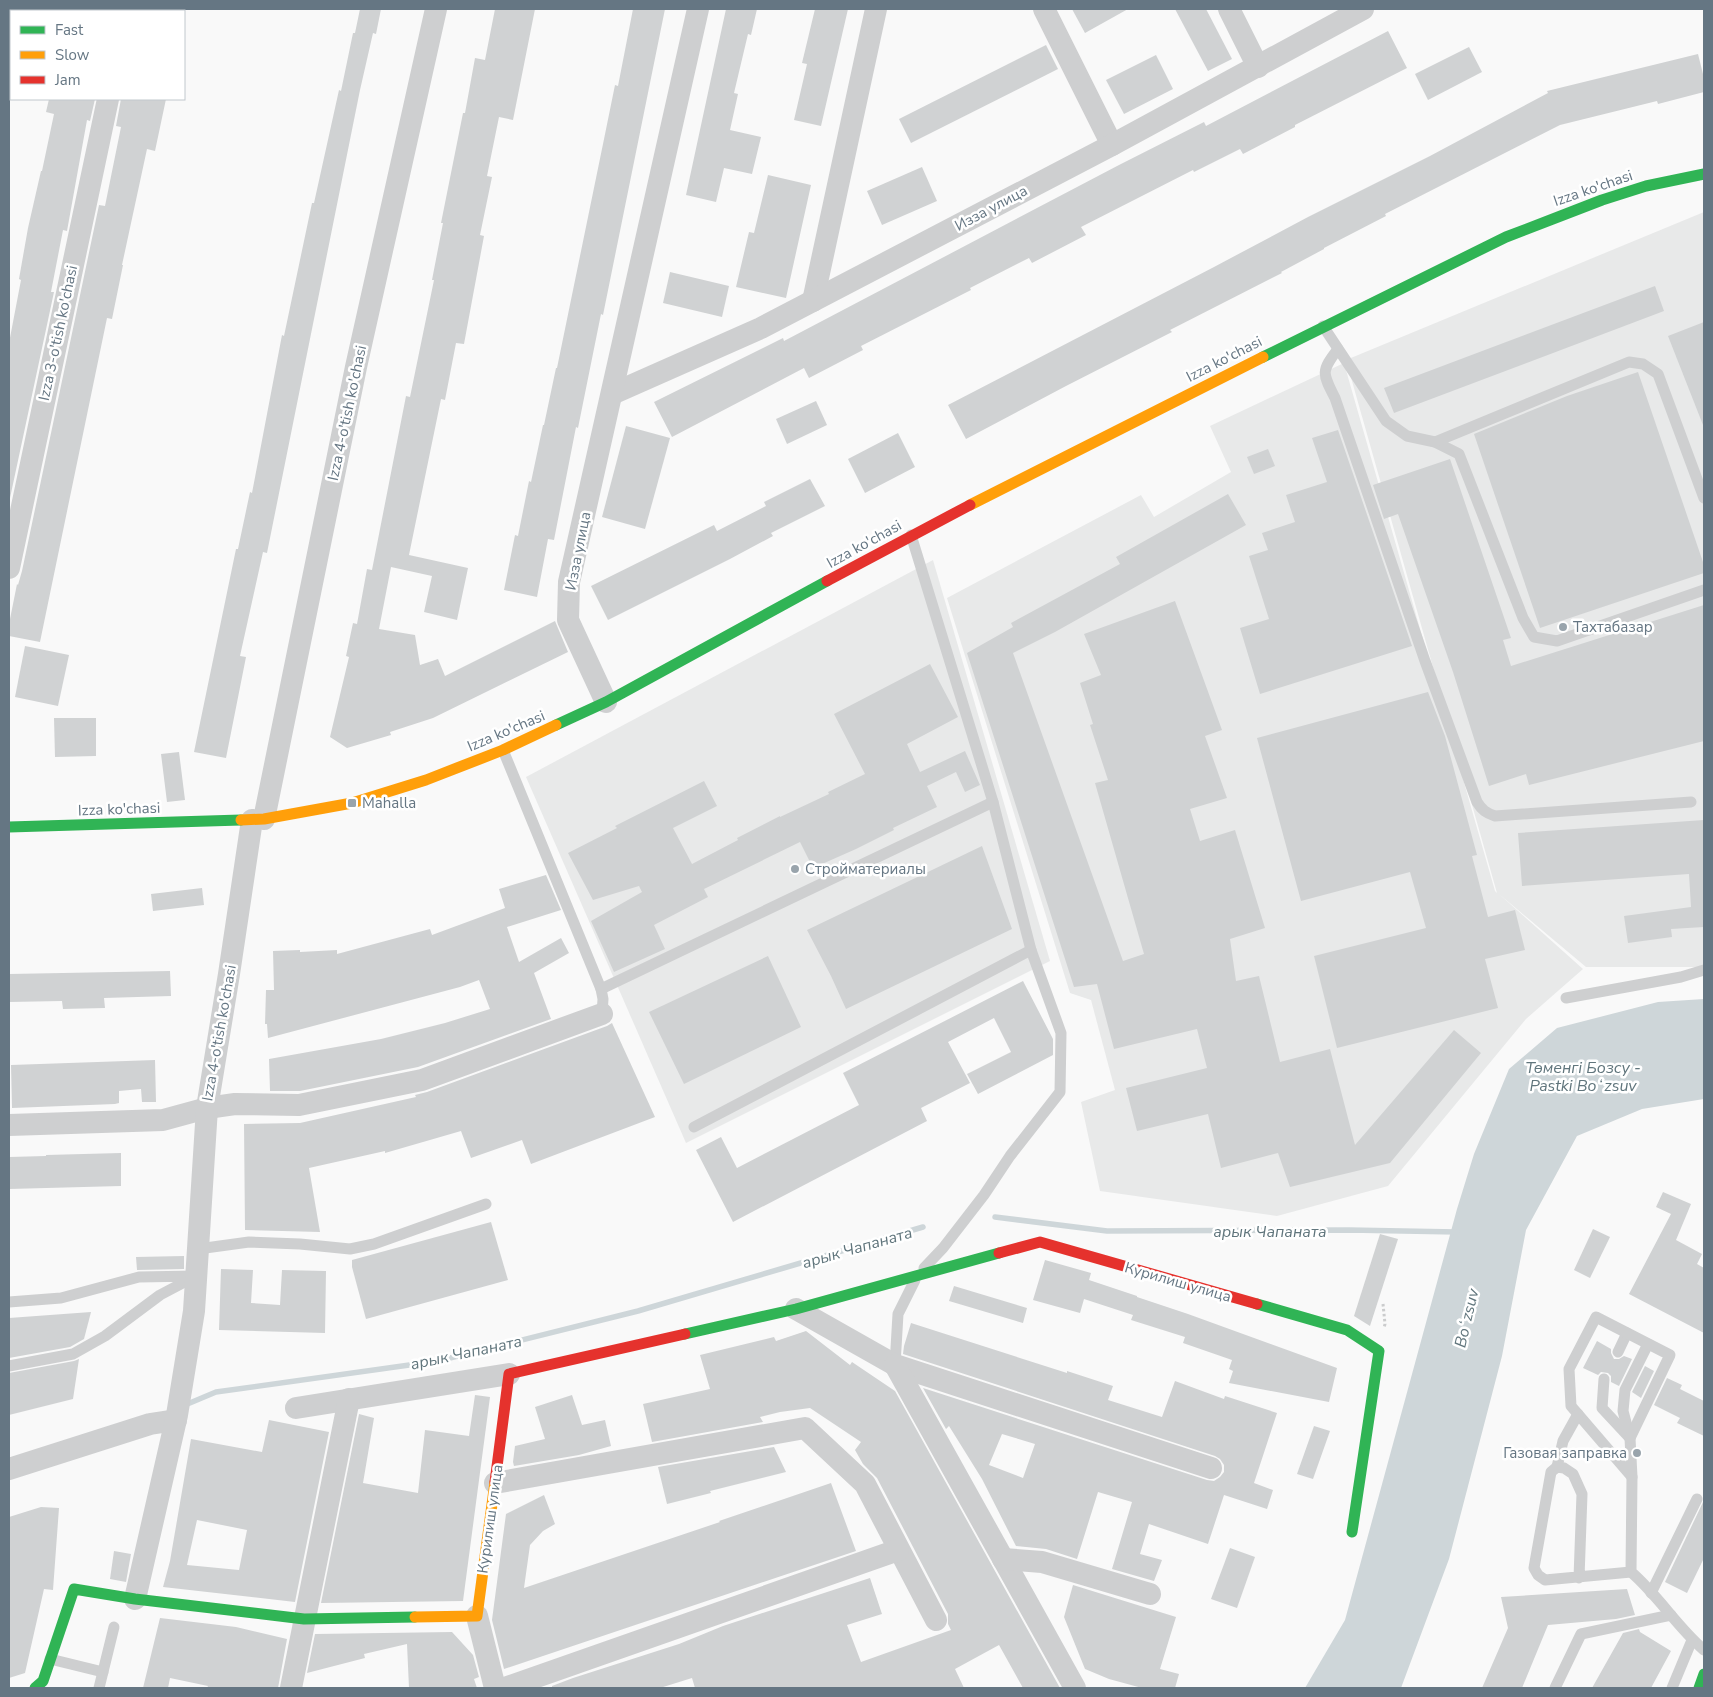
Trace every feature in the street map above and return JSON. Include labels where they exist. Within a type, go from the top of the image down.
[{"type":"street","name":"Izza 4-o'tish ko'chasi","points":[[9,1125],[163,1120],[207,1108],[229,974],[258,820],[436,9]]},
{"type":"street","name":"Изза улица","points":[[606,702],[568,620],[569,582],[698,9]]},
{"type":"street","points":[[813,301],[876,9]]},
{"type":"street","points":[[1044,9],[1112,145]]},
{"type":"street","points":[[1229,9],[1258,66]]},
{"type":"street","name":"Изза улица","points":[[612,394],[761,328],[1112,145],[1363,9]]},
{"type":"street","name":"Izza 3-o'tish ko'chasi","points":[[9,568],[108,100]]},
{"type":"street","name":"Izza ko'chasi","points":[[9,827],[258,820],[352,803],[426,780],[503,750],[606,702],[911,535],[1323,326],[1497,241],[1555,217],[1646,186],[1704,174]]},
{"type":"street","points":[[135,1599],[176,1417],[194,1311],[207,1108],[235,1104],[298,1105],[422,1080],[602,1014]]},
{"type":"street","name":"Курилиш улица","points":[[477,1616],[509,1374],[796,1309],[1040,1242],[1347,1330],[1379,1351],[1352,1532]]},
{"type":"street","points":[[796,1309],[895,1365],[1211,1468]]},
{"type":"street","points":[[895,1365],[1075,1688]]},
{"type":"street","points":[[296,1408],[509,1374]]},
{"type":"street","points":[[291,1688],[349,1399]]},
{"type":"street","points":[[9,1470],[176,1417]]},
{"type":"street","points":[[495,1483],[805,1428],[865,1484],[936,1620]]},
{"type":"street","points":[[505,1688],[898,1550]]},
{"type":"street","points":[[1003,1560],[1042,1562],[1150,1594]]},
{"type":"street","points":[[34,1688],[43,1681],[74,1589],[135,1599],[304,1619],[477,1616],[495,1688]]},
{"type":"street","points":[[1699,1688],[1704,1674]]},
{"type":"lane","points":[[1323,326],[1386,421],[1406,436],[1434,442],[1459,454],[1523,618],[1534,638],[1557,641],[1704,590]]},
{"type":"lane","points":[[1338,349],[1326,366],[1325,380],[1335,398],[1425,661],[1477,802],[1482,809],[1487,814],[1495,816],[1691,802]]},
{"type":"lane","points":[[1434,442],[1629,362],[1643,364],[1658,374],[1704,498]]},
{"type":"lane","points":[[895,1365],[898,1314],[916,1277],[942,1248],[984,1195],[1010,1156],[1060,1092],[1061,1033],[1031,950],[993,802],[911,535]]},
{"type":"lane","points":[[503,750],[601,988],[603,999],[602,1014]]},
{"type":"lane","points":[[601,988],[993,802]]},
{"type":"lane","points":[[694,1127],[1031,950]]},
{"type":"lane","points":[[1566,998],[1681,977],[1704,970]]},
{"type":"lane","points":[[9,1302],[61,1298],[197,1261],[249,1242],[300,1244],[350,1249],[374,1244],[486,1204]]},
{"type":"lane","points":[[9,1366],[73,1354],[105,1336],[160,1295],[197,1261]]},
{"type":"lane","points":[[1630,1438],[1670,1355],[1596,1317],[1569,1369],[1572,1406],[1632,1477]]},
{"type":"lane","points":[[1618,1352],[1627,1333]]},
{"type":"lane","points":[[1631,1572],[1632,1477],[1630,1438],[1623,1411],[1625,1390],[1648,1344]]},
{"type":"lane","points":[[1604,1379],[1602,1408],[1630,1438]]},
{"type":"lane","points":[[1578,1414],[1562,1441],[1557,1466],[1551,1472],[1534,1568],[1545,1580],[1631,1572],[1644,1583],[1692,1640],[1704,1650]]},
{"type":"lane","points":[[1557,1466],[1573,1474],[1582,1494],[1579,1578]]},
{"type":"lane","points":[[1651,1593],[1697,1499]]},
{"type":"lane","points":[[1555,1688],[1582,1634],[1671,1616]]},
{"type":"lane","points":[[99,1688],[114,1627]]},
{"type":"lane","points":[[1672,1688],[1692,1640]]},
{"type":"lane","points":[[50,1659],[103,1672]]},
{"type":"path","points":[[1383,1304],[1385,1324]]},
{"type":"shaded area","points":[[1704,212],[1704,967],[1586,967],[1499,894],[1583,969],[1526,1019],[1388,1186],[1277,1216],[1100,1191],[1081,1102],[1115,1090],[1091,1000],[1070,993],[947,598],[1141,495],[1154,517],[1231,472],[1210,426],[1344,363],[1497,893],[1346,360]]},
{"type":"shaded area","name":"Стройматериалы","points":[[933,560],[1050,961],[686,1143],[526,777]]},
{"type":"water","name":"Төменгі Бозсу - Pastki Boʻzsuv","points":[[1704,999],[1704,1099],[1642,1109],[1577,1136],[1526,1230],[1502,1356],[1449,1559],[1401,1688],[1305,1688],[1345,1620],[1457,1209],[1474,1154],[1509,1069],[1557,1028],[1658,1002]]},
{"type":"building","points":[[360,9],[381,9],[376,34],[373,33],[360,90],[267,553],[263,552],[240,656],[246,657],[226,758],[194,752],[236,549],[238,549],[250,492],[252,493],[282,335],[284,336],[312,203],[314,203],[339,90],[341,91]]},
{"type":"building","points":[[495,9],[535,9],[513,120],[499,117],[487,176],[492,177],[480,235],[484,236],[464,344],[456,343],[445,400],[441,399],[409,555],[468,568],[457,620],[424,612],[432,576],[391,567],[379,629],[415,635],[420,665],[438,659],[445,676],[555,621],[568,652],[433,718],[390,732],[391,735],[347,748],[330,737],[349,657],[346,656],[353,623],[357,624],[367,569],[372,570],[406,396],[410,397],[434,280],[432,280],[443,223],[441,223],[475,58],[485,60]]},
{"type":"building","points":[[633,9],[665,9],[603,315],[601,314],[578,428],[576,427],[554,540],[548,539],[537,597],[504,590],[515,535],[518,536],[529,481],[531,482],[557,368],[615,85],[618,86]]},
{"type":"building","points":[[726,9],[757,9],[751,35],[748,34],[734,93],[738,94],[730,130],[761,137],[752,174],[724,168],[716,202],[686,195]]},
{"type":"building","points":[[815,9],[848,9],[821,126],[794,120],[807,64],[802,63]]},
{"type":"building","points":[[1072,9],[1128,9],[1085,33]]},
{"type":"building","points":[[1175,9],[1206,9],[1232,59],[1208,71]]},
{"type":"building","points":[[1388,31],[1407,68],[1295,125],[1295,127],[1243,154],[1240,149],[1194,172],[1193,170],[1081,227],[1086,235],[1032,263],[1029,258],[970,288],[971,290],[861,346],[863,350],[809,378],[804,368],[672,437],[654,402],[783,338],[784,341],[1119,165],[1204,122],[1206,126]]},
{"type":"building","points":[[1046,45],[1058,69],[911,143],[899,119]]},
{"type":"building","points":[[1469,47],[1482,72],[1428,100],[1415,74]]},
{"type":"building","points":[[1698,54],[1704,78],[1704,92],[1658,104],[1657,101],[1560,125],[1385,214],[1386,216],[1324,248],[1282,273],[1170,330],[1172,332],[966,439],[948,405],[1308,217],[1430,156],[1548,93],[1547,91]]},
{"type":"building","points":[[1156,55],[1173,89],[1124,114],[1106,80]]},
{"type":"building","points":[[49,100],[95,100],[90,121],[87,120],[67,231],[63,230],[51,292],[54,292],[9,498],[9,343],[21,280],[19,279],[28,228],[54,114],[46,112]]},
{"type":"building","points":[[121,100],[166,100],[155,151],[147,149],[112,319],[107,318],[40,642],[9,636],[9,624],[17,584],[22,571],[99,205],[105,206],[121,127],[116,126]]},
{"type":"building","points":[[922,167],[937,201],[882,225],[867,191]]},
{"type":"building","points":[[768,175],[811,185],[786,298],[736,287],[749,232],[754,233]]},
{"type":"building","points":[[670,272],[729,286],[722,317],[663,303]]},
{"type":"building","points":[[1655,286],[1664,311],[1394,413],[1384,388]]},
{"type":"building","points":[[1704,322],[1704,425],[1703,425],[1668,336]]},
{"type":"building","points":[[1638,372],[1704,565],[1704,573],[1540,628],[1474,434],[1567,396]]},
{"type":"building","points":[[816,401],[827,425],[787,444],[776,419]]},
{"type":"building","points":[[626,426],[670,438],[645,529],[602,517]]},
{"type":"building","points":[[1338,430],[1412,646],[1260,694],[1240,628],[1269,619],[1249,556],[1268,550],[1262,533],[1295,522],[1286,495],[1327,482],[1312,438]]},
{"type":"building","points":[[898,433],[915,467],[865,493],[848,459]]},
{"type":"building","points":[[1268,449],[1275,466],[1254,474],[1247,457]]},
{"type":"building","points":[[1450,459],[1511,638],[1503,640],[1511,666],[1704,605],[1704,741],[1529,785],[1526,774],[1489,786],[1453,672],[1398,514],[1384,519],[1373,485]]},
{"type":"building","points":[[810,479],[825,506],[771,533],[773,536],[730,559],[608,620],[591,586],[714,525],[717,531],[766,506],[764,502]]},
{"type":"building","points":[[1228,494],[1246,525],[1055,632],[1013,653],[1123,961],[1144,954],[1095,783],[1108,780],[1090,725],[1093,724],[1080,683],[1101,675],[1084,634],[1175,601],[1222,730],[1205,736],[1227,798],[1190,809],[1200,841],[1235,830],[1265,928],[1230,939],[1236,981],[1259,976],[1280,1062],[1330,1049],[1355,1145],[1454,1030],[1481,1053],[1390,1163],[1290,1187],[1278,1153],[1221,1168],[1208,1114],[1137,1131],[1126,1088],[1207,1068],[1197,1029],[1114,1049],[1097,984],[1074,987],[967,653],[1013,627],[1011,623],[1120,564],[1116,557]]},
{"type":"building","points":[[25,646],[69,655],[58,706],[15,697]]},
{"type":"building","points":[[930,664],[958,717],[907,744],[920,772],[965,751],[980,785],[965,792],[956,772],[927,786],[937,807],[893,828],[894,830],[856,849],[813,868],[800,842],[704,889],[708,897],[654,925],[665,949],[614,972],[591,921],[642,892],[639,886],[593,900],[568,853],[617,828],[615,826],[704,781],[717,806],[673,828],[692,864],[780,816],[829,794],[828,792],[865,774],[834,714]]},
{"type":"building","points":[[1428,692],[1445,736],[1477,855],[1472,856],[1488,917],[1515,910],[1525,950],[1485,959],[1498,1008],[1337,1048],[1314,956],[1426,928],[1410,872],[1301,901],[1257,738]]},
{"type":"building","points":[[54,718],[96,718],[96,756],[55,757]]},
{"type":"building","points":[[179,752],[185,800],[167,802],[161,754]]},
{"type":"building","points":[[1704,820],[1704,927],[1671,929],[1672,937],[1628,943],[1624,916],[1691,907],[1689,874],[1522,886],[1518,833]]},
{"type":"building","points":[[982,846],[1012,929],[846,1009],[807,930]]},
{"type":"building","points":[[546,875],[561,910],[507,927],[519,962],[561,938],[569,953],[534,973],[551,1019],[418,1067],[300,1091],[270,1091],[269,1059],[381,1039],[445,1023],[490,1009],[479,980],[460,987],[268,1038],[267,1024],[265,1024],[266,990],[274,990],[273,951],[337,950],[337,954],[430,929],[432,935],[505,908],[499,889]]},
{"type":"building","points":[[202,888],[204,905],[153,911],[151,894]]},
{"type":"building","points":[[768,956],[801,1027],[684,1084],[649,1012]]},
{"type":"building","points":[[170,971],[171,996],[104,998],[105,1008],[63,1009],[62,1001],[9,1002],[9,974]]},
{"type":"building","points":[[1023,981],[1053,1039],[1053,1055],[978,1094],[967,1074],[1011,1052],[994,1018],[948,1042],[970,1083],[921,1108],[927,1121],[733,1222],[696,1150],[721,1137],[737,1168],[859,1105],[843,1073]]},
{"type":"building","points":[[612,1023],[655,1117],[531,1164],[522,1140],[471,1158],[461,1131],[385,1153],[385,1151],[309,1168],[320,1232],[245,1230],[244,1124],[300,1123],[416,1097],[415,1095]]},
{"type":"building","points":[[155,1060],[156,1102],[142,1102],[141,1089],[119,1091],[119,1103],[115,1104],[12,1108],[11,1065]]},
{"type":"building","points":[[121,1153],[121,1186],[9,1189],[9,1157]]},
{"type":"building","points":[[1663,1192],[1691,1204],[1676,1240],[1702,1254],[1697,1264],[1704,1268],[1704,1333],[1629,1294],[1671,1214],[1656,1207]]},
{"type":"building","points":[[491,1222],[508,1280],[366,1319],[352,1267],[352,1260]]},
{"type":"building","points":[[1593,1229],[1610,1237],[1590,1278],[1574,1270]]},
{"type":"building","points":[[1380,1234],[1398,1239],[1370,1326],[1354,1316]]},
{"type":"building","points":[[184,1256],[184,1269],[137,1270],[136,1257]]},
{"type":"building","points":[[1045,1260],[1091,1273],[1089,1280],[1337,1368],[1329,1402],[1229,1383],[1233,1371],[1229,1369],[1232,1360],[1183,1343],[1185,1337],[1131,1320],[1133,1315],[1084,1299],[1080,1313],[1033,1300]]},
{"type":"building","points":[[221,1269],[253,1270],[251,1303],[280,1305],[282,1270],[326,1271],[325,1333],[219,1330]]},
{"type":"building","points":[[954,1286],[1027,1308],[1023,1323],[949,1301]]},
{"type":"building","points":[[91,1312],[84,1339],[70,1347],[9,1358],[9,1318]]},
{"type":"building","points":[[911,1323],[1113,1386],[1108,1400],[1162,1417],[1175,1381],[1224,1399],[1225,1396],[1277,1413],[1254,1483],[1273,1490],[1267,1509],[1224,1495],[1208,1544],[1149,1524],[1140,1554],[1162,1560],[1154,1581],[1112,1569],[1132,1502],[1098,1492],[1077,1559],[1046,1549],[1016,1546],[982,1479],[949,1426],[946,1429],[923,1388],[1207,1480],[1214,1481],[1220,1477],[1224,1472],[1224,1465],[1215,1456],[903,1354]],"holes":[[[1002,1434],[1035,1444],[1023,1478],[989,1465]]]},
{"type":"building","points":[[806,1331],[850,1365],[852,1362],[895,1391],[1060,1688],[1023,1688],[999,1645],[955,1669],[964,1688],[695,1688],[692,1678],[660,1688],[552,1688],[552,1686],[573,1678],[679,1644],[723,1626],[870,1578],[882,1614],[847,1625],[861,1662],[951,1630],[948,1624],[948,1614],[877,1478],[863,1464],[855,1450],[861,1442],[810,1408],[760,1417],[763,1422],[652,1442],[643,1404],[710,1389],[700,1355],[774,1337],[776,1341]]},
{"type":"building","points":[[1597,1341],[1611,1349],[1614,1359],[1624,1356],[1632,1359],[1619,1386],[1611,1382],[1611,1376],[1608,1373],[1601,1372],[1598,1375],[1583,1368]]},
{"type":"building","points":[[79,1359],[73,1399],[9,1415],[9,1373]]},
{"type":"building","points":[[1645,1366],[1654,1371],[1641,1398],[1632,1392]]},
{"type":"building","points":[[1667,1378],[1682,1385],[1680,1389],[1704,1401],[1704,1436],[1677,1423],[1680,1418],[1654,1405]]},
{"type":"building","points":[[475,1395],[490,1397],[463,1601],[321,1603],[359,1414],[374,1418],[363,1483],[418,1493],[425,1430],[469,1436]]},
{"type":"building","points":[[572,1395],[582,1425],[605,1420],[611,1446],[579,1455],[514,1466],[515,1446],[545,1439],[535,1407]]},
{"type":"building","points":[[269,1420],[329,1432],[295,1602],[163,1587],[170,1561],[191,1439],[262,1452]],"holes":[[[197,1520],[247,1530],[239,1570],[187,1565]]]},
{"type":"building","points":[[1314,1426],[1330,1431],[1313,1479],[1297,1474]]},
{"type":"building","points":[[774,1447],[786,1472],[667,1504],[658,1467]]},
{"type":"building","points":[[831,1483],[856,1551],[504,1669],[492,1620],[506,1514],[544,1495],[555,1524],[543,1531],[530,1545],[524,1588]]},
{"type":"building","points":[[1704,1500],[1704,1558],[1687,1593],[1665,1582]]},
{"type":"building","points":[[41,1507],[59,1508],[53,1590],[44,1589],[25,1673],[9,1678],[9,1517]]},
{"type":"building","points":[[1230,1548],[1255,1557],[1237,1608],[1211,1599]]},
{"type":"building","points":[[114,1551],[131,1554],[126,1582],[110,1579]]},
{"type":"building","points":[[1073,1585],[1176,1617],[1160,1669],[1179,1674],[1175,1688],[1142,1688],[1109,1679],[1085,1669],[1064,1617]]},
{"type":"building","points":[[1627,1589],[1635,1615],[1616,1619],[1548,1625],[1522,1688],[1482,1688],[1508,1628],[1501,1597]]},
{"type":"building","points":[[160,1618],[236,1627],[287,1639],[278,1688],[207,1688],[208,1686],[170,1678],[168,1688],[143,1688]]},
{"type":"building","points":[[1639,1629],[1640,1632],[1671,1651],[1651,1688],[1592,1688],[1623,1633]]},
{"type":"building","points":[[452,1632],[473,1655],[479,1677],[474,1679],[477,1688],[409,1688],[407,1644],[364,1654],[365,1658],[307,1673],[315,1634]]},
{"type":"waterway","name":"арык Чапаната","points":[[995,1217],[1107,1231],[1349,1230],[1457,1232]]},
{"type":"waterway","name":"арык Чапаната","points":[[185,1405],[216,1392],[438,1361],[638,1311],[923,1227]]},
{"type":"traffic: fast","points":[[1263,357],[1506,237],[1602,200],[1646,186],[1704,174]]},
{"type":"traffic: fast","points":[[556,725],[606,702],[827,581]]},
{"type":"traffic: fast","points":[[9,827],[241,820]]},
{"type":"traffic: fast","points":[[685,1334],[796,1309],[999,1253]]},
{"type":"traffic: fast","points":[[1257,1304],[1347,1330],[1379,1351],[1352,1532]]},
{"type":"traffic: fast","points":[[35,1688],[43,1681],[74,1589],[135,1599],[304,1619],[415,1617]]},
{"type":"traffic: fast","points":[[1699,1688],[1704,1674]]},
{"type":"traffic: slow","points":[[970,505],[1263,357]]},
{"type":"traffic: slow","points":[[241,820],[264,819],[352,803],[426,780],[503,750],[556,725]]},
{"type":"traffic: slow","points":[[415,1617],[477,1616],[495,1482]]},
{"type":"traffic: jam","points":[[827,581],[970,505]]},
{"type":"traffic: jam","points":[[999,1253],[1040,1242],[1257,1304]]},
{"type":"traffic: jam","points":[[495,1482],[509,1374],[685,1334]]},
{"type":"place","name":"Тахтабазар","points":[[1563,627]]},
{"type":"place","name":"Mahalla","points":[[352,803]]},
{"type":"place","name":"Стройматериалы","points":[[795,869]]},
{"type":"place","name":"Газовая заправка","points":[[1637,1453]]},
{"type":"water label","name":"Boʻzsuv","points":[[1466,1318]]}]
